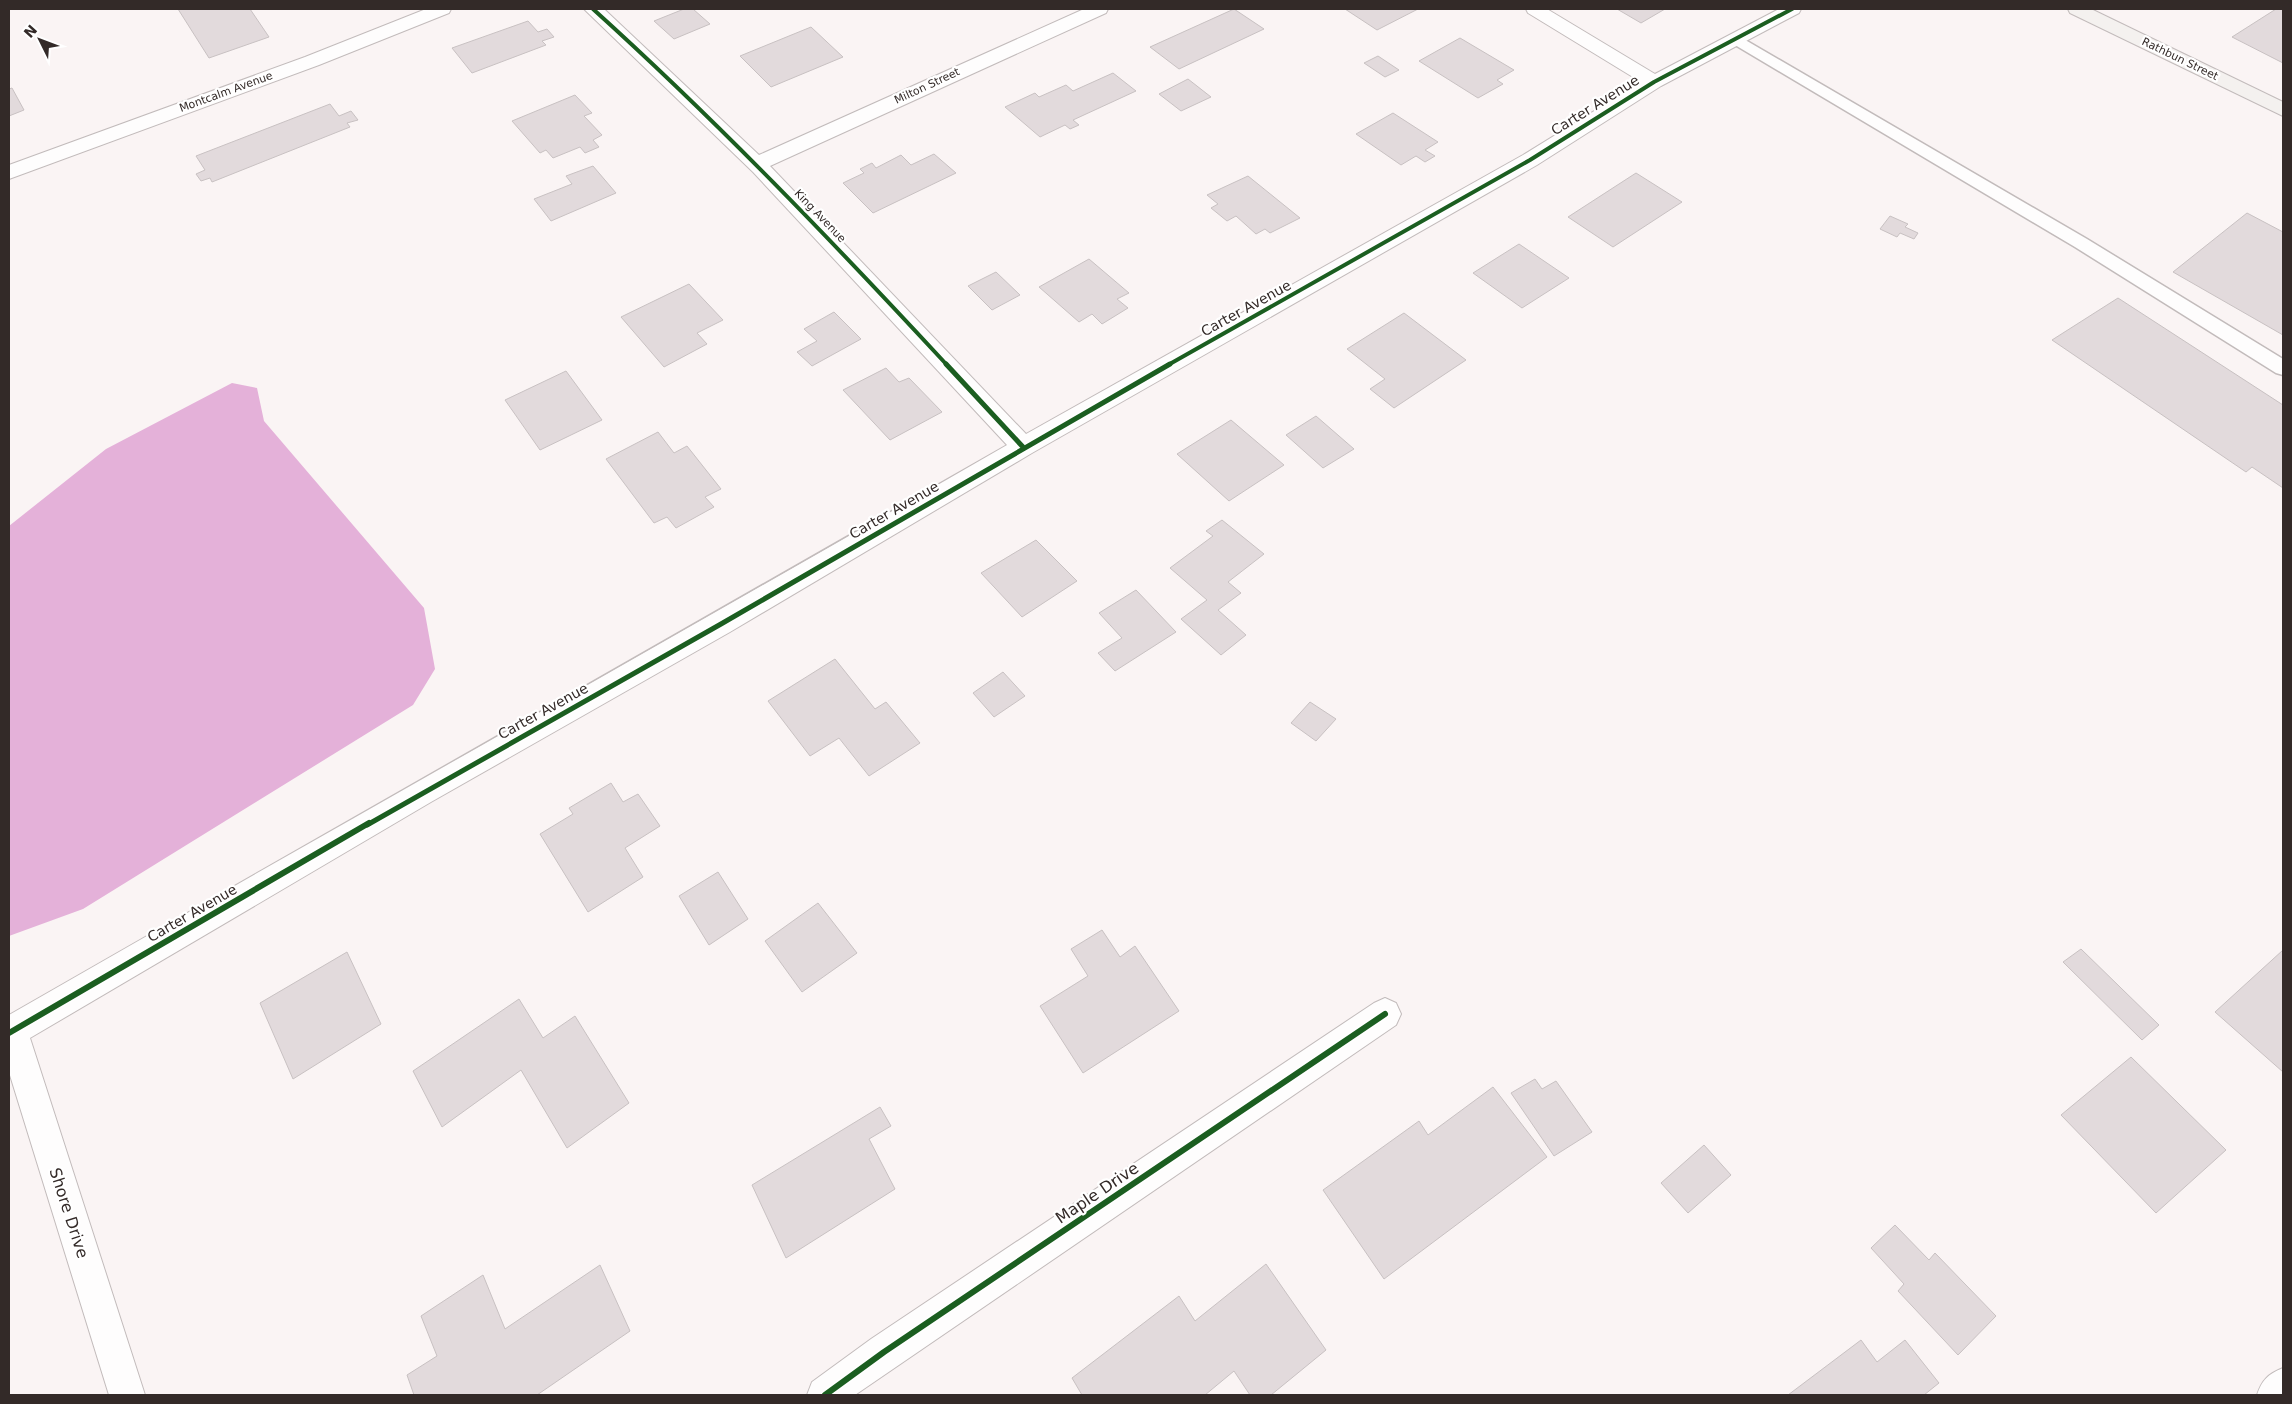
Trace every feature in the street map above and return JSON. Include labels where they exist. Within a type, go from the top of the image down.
[{"type":"street","name":"Montcalm Avenue","points":[[9,172],[312,61],[442,9]]},
{"type":"street","name":"King Avenue","points":[[593,9],[645,54],[840,250],[1023,447]]},
{"type":"street","name":"Milton Street","points":[[755,165],[1004,50],[1099,9]]},
{"type":"street","points":[[1535,9],[1654,82]]},
{"type":"street","name":"Carter Avenue","points":[[10,1032],[421,793],[721,624],[1023,447],[1530,160],[1654,82],[1792,9]]},
{"type":"street","name":"Rathbun Street","points":[[2076,9],[2283,110]]},
{"type":"street","name":"Maple Drive","points":[[825,1395],[884,1352],[1385,1014]]},
{"type":"street","name":"Shore Drive","points":[[10,1032],[127,1395]]},
{"type":"street","points":[[2275,1395],[2283,1386]]},
{"type":"lane","points":[[1735,39],[2081,242],[2283,368]]},
{"type":"shaded area","points":[[232,383],[257,388],[264,421],[424,608],[435,669],[413,705],[83,909],[9,936],[9,526],[106,449]]},
{"type":"building","points":[[178,9],[250,9],[269,37],[209,58]]},
{"type":"building","points":[[684,9],[693,9],[710,24],[674,39],[654,21]]},
{"type":"building","points":[[1234,9],[1264,29],[1179,69],[1150,47]]},
{"type":"building","points":[[1345,9],[1418,9],[1377,30]]},
{"type":"building","points":[[1617,9],[1665,9],[1641,23]]},
{"type":"building","points":[[2276,9],[2283,9],[2283,63],[2232,37]]},
{"type":"building","points":[[528,21],[538,32],[547,29],[554,37],[542,41],[546,45],[472,73],[452,48]]},
{"type":"building","points":[[811,27],[843,57],[771,87],[740,56]]},
{"type":"building","points":[[1460,38],[1514,70],[1497,80],[1503,84],[1478,98],[1419,61]]},
{"type":"building","points":[[1378,56],[1399,70],[1385,77],[1364,63]]},
{"type":"building","points":[[1113,73],[1136,91],[1073,120],[1079,125],[1070,129],[1065,125],[1040,137],[1005,107],[1035,93],[1039,97],[1066,85],[1073,91]]},
{"type":"building","points":[[1188,79],[1211,97],[1181,111],[1159,94]]},
{"type":"building","points":[[12,88],[24,110],[9,116],[9,89]]},
{"type":"building","points":[[575,95],[592,113],[584,116],[602,135],[593,140],[599,147],[585,153],[580,147],[553,158],[546,150],[540,153],[512,121]]},
{"type":"building","points":[[330,104],[339,116],[351,111],[358,120],[347,123],[350,127],[212,182],[210,178],[201,181],[196,174],[205,170],[196,156]]},
{"type":"building","points":[[1393,113],[1438,142],[1425,150],[1435,156],[1425,162],[1416,156],[1401,165],[1356,134]]},
{"type":"building","points":[[934,154],[956,173],[873,213],[843,183],[864,173],[860,169],[872,163],[876,168],[901,155],[911,165]]},
{"type":"building","points":[[593,166],[616,193],[551,221],[534,199],[572,184],[566,176]]},
{"type":"building","points":[[1636,173],[1682,202],[1613,247],[1568,217]]},
{"type":"building","points":[[1248,176],[1300,218],[1270,233],[1265,229],[1256,234],[1236,216],[1227,221],[1211,208],[1218,204],[1207,195]]},
{"type":"building","points":[[2247,213],[2283,232],[2283,335],[2173,272]]},
{"type":"building","points":[[1890,216],[1908,224],[1905,227],[1918,233],[1914,239],[1900,233],[1897,237],[1880,229]]},
{"type":"building","points":[[1519,244],[1569,278],[1522,308],[1473,273]]},
{"type":"building","points":[[1089,259],[1129,293],[1117,299],[1128,308],[1102,324],[1092,314],[1079,322],[1039,287]]},
{"type":"building","points":[[996,272],[1020,295],[992,310],[968,286]]},
{"type":"building","points":[[689,284],[723,320],[697,333],[707,344],[664,367],[621,317]]},
{"type":"building","points":[[2118,298],[2283,405],[2283,488],[2252,467],[2246,472],[2052,340]]},
{"type":"building","points":[[834,312],[861,339],[812,366],[797,352],[817,341],[804,329]]},
{"type":"building","points":[[1404,313],[1466,360],[1394,408],[1370,389],[1385,379],[1347,349]]},
{"type":"building","points":[[886,368],[899,382],[909,378],[942,412],[890,440],[843,390]]},
{"type":"building","points":[[566,371],[602,420],[540,450],[505,400]]},
{"type":"building","points":[[1316,416],[1354,449],[1323,468],[1286,435]]},
{"type":"building","points":[[1231,420],[1284,465],[1229,501],[1177,454]]},
{"type":"building","points":[[658,432],[674,453],[687,446],[721,489],[705,497],[714,507],[676,528],[667,517],[654,523],[606,459]]},
{"type":"building","points":[[1222,520],[1264,554],[1228,582],[1241,593],[1218,610],[1246,635],[1221,655],[1181,619],[1207,600],[1170,568],[1213,536],[1206,531]]},
{"type":"building","points":[[1036,540],[1077,581],[1022,617],[981,573]]},
{"type":"building","points":[[1136,590],[1176,632],[1115,671],[1098,653],[1122,638],[1099,613]]},
{"type":"building","points":[[835,659],[875,709],[886,702],[920,743],[869,776],[839,738],[810,756],[768,701]]},
{"type":"building","points":[[1003,672],[1025,696],[994,717],[973,693]]},
{"type":"building","points":[[1310,702],[1336,719],[1316,741],[1291,723]]},
{"type":"building","points":[[611,783],[623,802],[638,794],[660,826],[625,848],[643,877],[588,912],[540,834],[573,814],[569,808]]},
{"type":"building","points":[[718,872],[748,919],[709,945],[679,896]]},
{"type":"building","points":[[818,903],[857,953],[802,992],[765,941]]},
{"type":"building","points":[[1102,930],[1120,957],[1135,946],[1179,1011],[1083,1073],[1040,1006],[1088,976],[1071,949]]},
{"type":"building","points":[[2081,949],[2159,1025],[2142,1040],[2063,962]]},
{"type":"building","points":[[2283,950],[2283,1072],[2215,1012]]},
{"type":"building","points":[[347,952],[381,1024],[293,1079],[260,1003]]},
{"type":"building","points":[[519,999],[543,1038],[575,1016],[629,1103],[567,1148],[521,1070],[442,1127],[413,1071]]},
{"type":"building","points":[[2131,1057],[2226,1150],[2156,1213],[2061,1115]]},
{"type":"building","points":[[1535,1079],[1542,1089],[1556,1081],[1592,1132],[1554,1156],[1511,1093]]},
{"type":"building","points":[[1493,1087],[1547,1157],[1384,1279],[1323,1190],[1419,1121],[1428,1135]]},
{"type":"building","points":[[880,1107],[891,1126],[869,1139],[895,1189],[786,1258],[752,1185]]},
{"type":"building","points":[[1704,1145],[1731,1175],[1688,1213],[1661,1183]]},
{"type":"building","points":[[1895,1225],[1929,1260],[1935,1253],[1996,1316],[1958,1355],[1898,1291],[1904,1284],[1871,1248]]},
{"type":"building","points":[[1266,1264],[1326,1350],[1271,1395],[1250,1395],[1234,1371],[1205,1395],[1082,1395],[1072,1378],[1179,1296],[1195,1321]]},
{"type":"building","points":[[600,1265],[630,1331],[537,1395],[414,1395],[407,1375],[437,1356],[421,1316],[483,1275],[505,1329]]},
{"type":"building","points":[[1861,1340],[1877,1362],[1905,1340],[1939,1383],[1924,1395],[1788,1395]]},
{"type":"cycle path","points":[[593,9],[706,113],[814,223],[1023,447]]},
{"type":"cycle path","points":[[9,1033],[421,793],[721,624],[1023,447],[1530,160],[1654,82],[1792,9]]},
{"type":"cycle path","points":[[825,1395],[884,1352],[1385,1014]]}]
